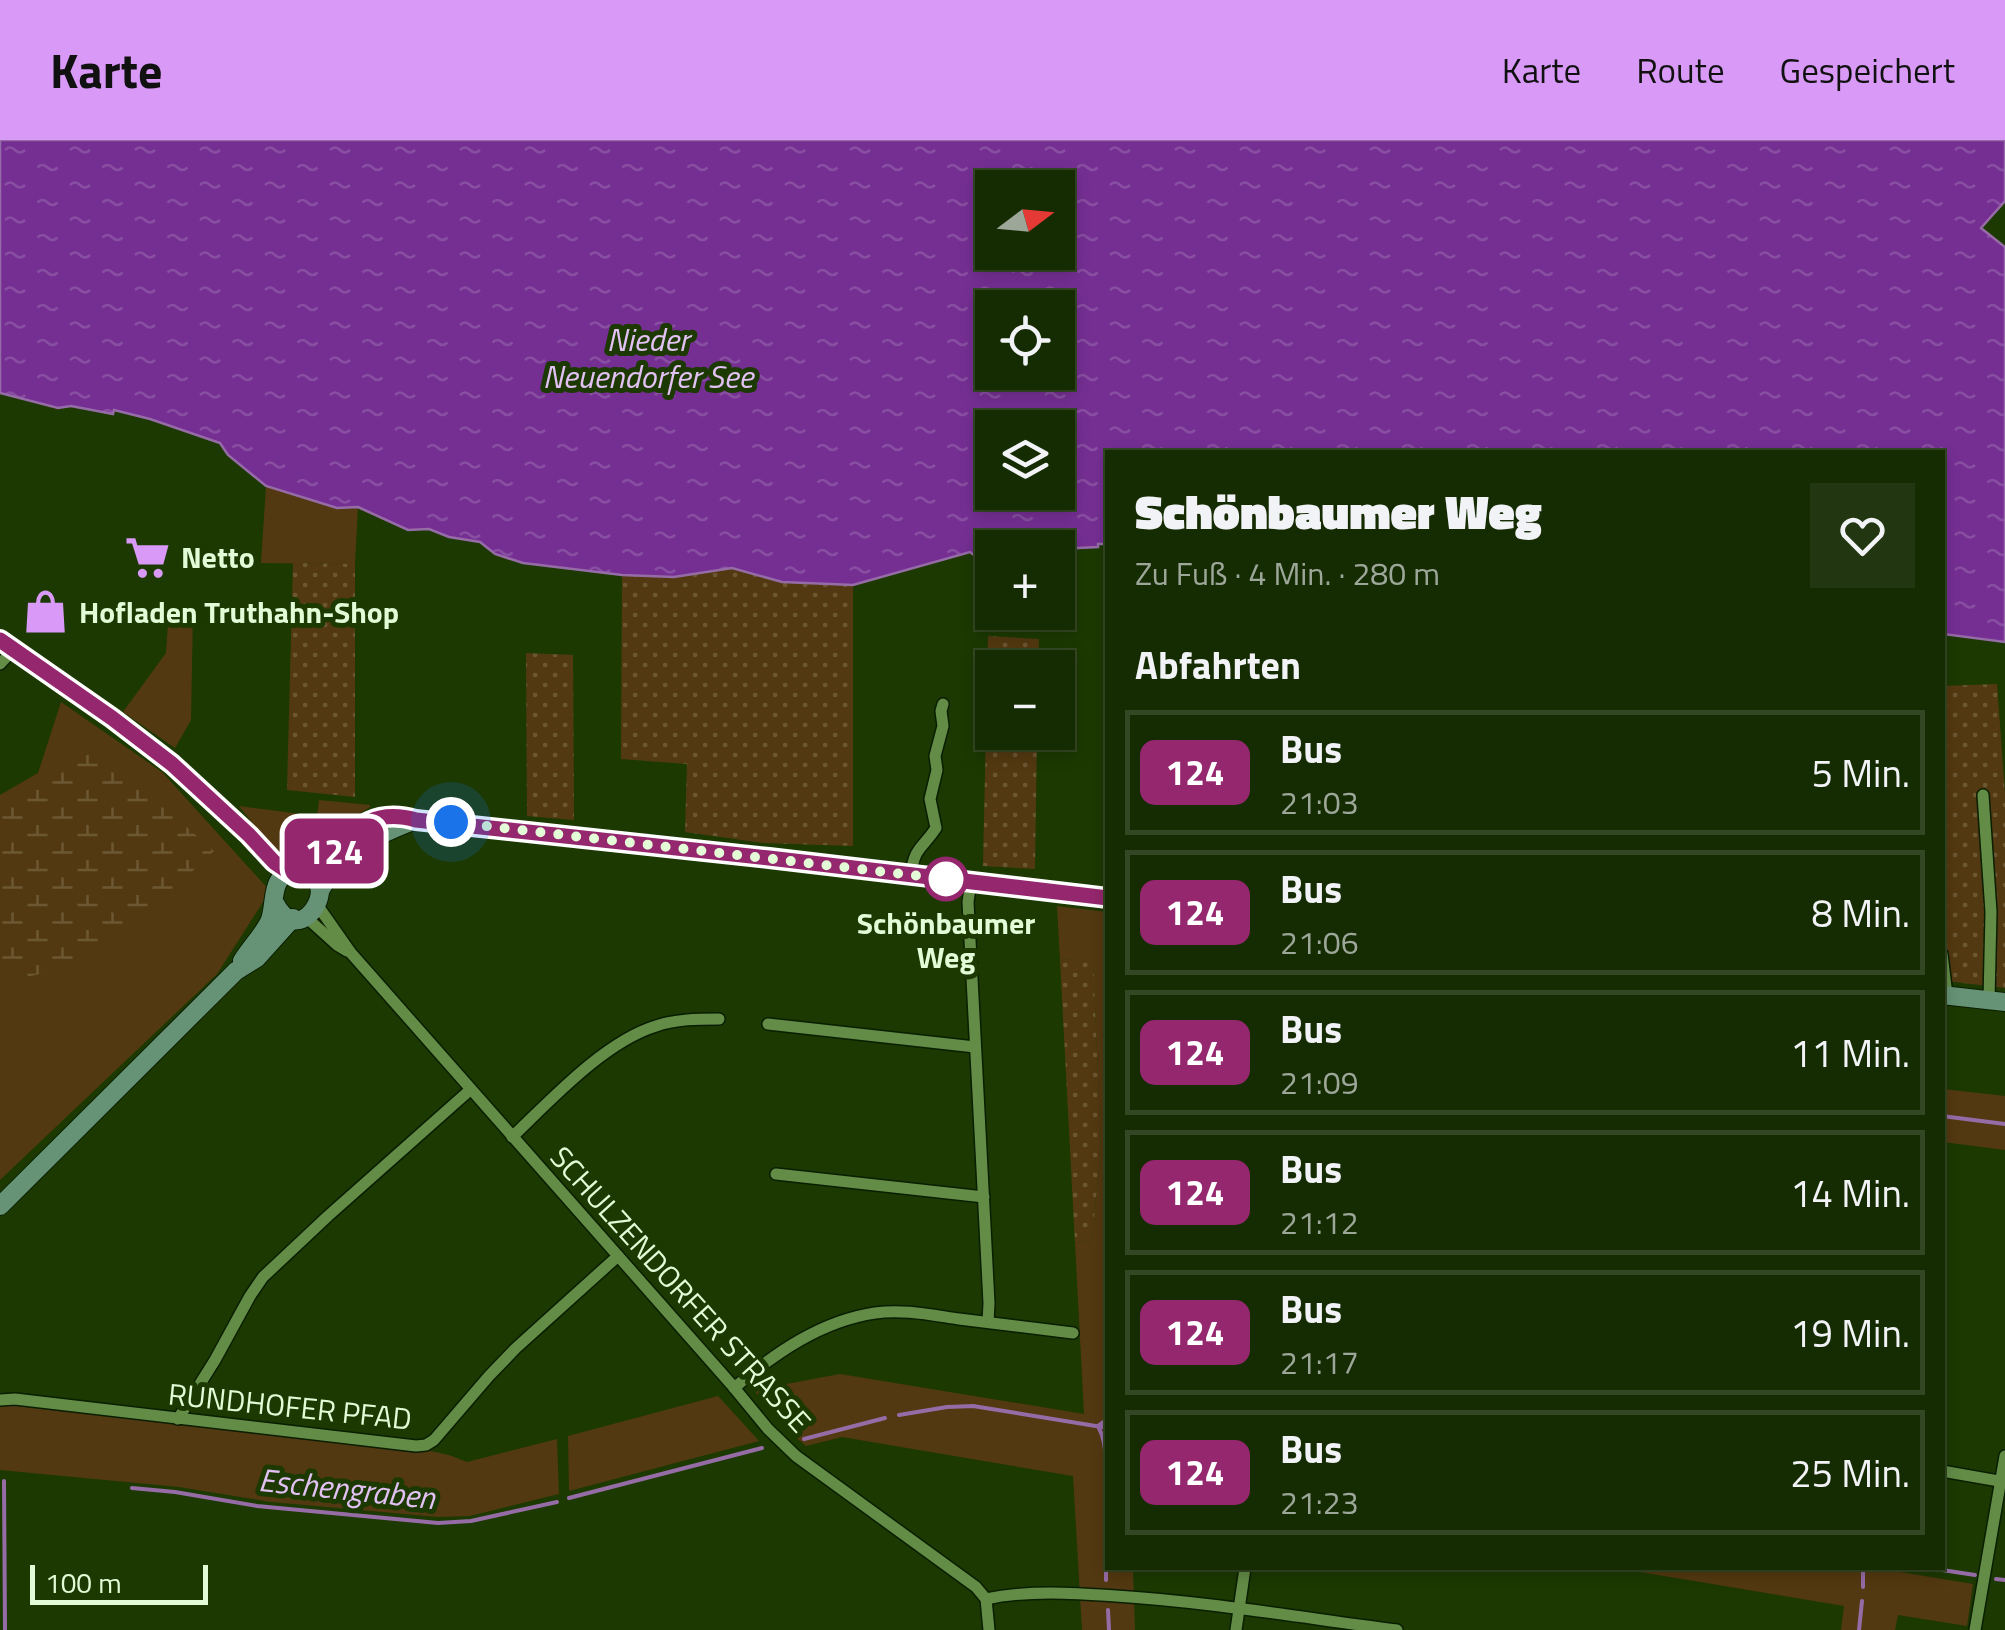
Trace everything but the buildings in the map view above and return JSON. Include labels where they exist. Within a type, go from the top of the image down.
[{"type":"main road","points":[[7,644],[172,764],[274,862],[315,882],[309,908]]},
{"type":"main road","points":[[0,1206],[236,971],[268,924],[279,880],[297,874],[374,818],[399,815],[1105,898]]},
{"type":"main road","points":[[236,971],[256,958],[309,908],[330,872],[359,846],[416,820]]},
{"type":"main road","points":[[237,829],[262,866],[283,914],[309,908]]},
{"type":"main road","points":[[1945,995],[1997,1001]]},
{"type":"street","points":[[0,664],[7,644]]},
{"type":"street","points":[[911,875],[918,847],[936,828],[930,799],[944,704]]},
{"type":"street","points":[[1983,795],[1997,1001]]},
{"type":"street","points":[[971,882],[968,902],[988,1322]]},
{"type":"street","name":"SCHULZENDORFER STRASSE","points":[[309,908],[768,1429],[796,1456],[976,1587],[986,1599]]},
{"type":"street","points":[[512,1137],[623,1040],[672,1022],[719,1019]]},
{"type":"street","points":[[768,1024],[976,1047]]},
{"type":"street","points":[[178,1419],[263,1277],[470,1090]]},
{"type":"street","points":[[776,1174],[984,1197]]},
{"type":"street","name":"RUNDHOFER PFAD","points":[[0,1400],[426,1445],[516,1348],[618,1256]]},
{"type":"street","points":[[734,1388],[803,1338],[862,1316],[907,1312],[1073,1333]]},
{"type":"street","points":[[1975,1630],[2005,1456]]},
{"type":"street","points":[[1945,1472],[2003,1482]]},
{"type":"street","points":[[1236,1630],[1245,1570]]},
{"type":"street","points":[[989,1630],[986,1599],[1004,1595],[1099,1595],[1185,1602],[1397,1630]]},
{"type":"green space","points":[[266,486],[337,508],[358,507],[355,564],[261,563]]},
{"type":"green space","points":[[293,563],[355,564],[355,797],[287,790]]},
{"type":"green space","points":[[732,568],[782,582],[853,585],[853,846],[763,843],[685,832],[687,764],[621,759],[622,575],[674,577]]},
{"type":"green space","points":[[169,610],[193,610],[191,720],[175,748],[123,712],[166,653]]},
{"type":"green space","points":[[988,636],[1039,639],[1039,650],[988,650]]},
{"type":"green space","points":[[526,653],[573,655],[574,820],[527,816]]},
{"type":"green space","points":[[1997,684],[2005,793],[2005,988],[1946,981],[1945,686]]},
{"type":"green space","points":[[61,702],[162,772],[270,891],[217,974],[0,1180],[0,795],[38,773]]},
{"type":"green space","points":[[91,744],[214,851],[96,961],[0,983],[0,807]]},
{"type":"green space","points":[[986,750],[1037,750],[1035,869],[983,866]]},
{"type":"green space","points":[[319,800],[370,807],[311,857],[299,859],[279,851],[239,806],[317,816]]},
{"type":"green space","points":[[1057,906],[1105,912],[1105,1570],[1133,1570],[1135,1630],[1082,1630],[1073,1476],[842,1437],[806,1446],[751,1387],[765,1388],[840,1374],[1084,1414],[1075,1243],[1092,1241],[1101,1148],[1093,959],[1060,960]]},
{"type":"green space","points":[[1093,958],[1101,1147],[1092,1241],[1075,1243],[1060,960]]},
{"type":"green space","points":[[1945,1089],[2005,1096],[2005,1150],[1945,1142]]},
{"type":"green space","points":[[718,1396],[759,1441],[569,1491],[568,1436]]},
{"type":"green space","points":[[0,1407],[417,1448],[467,1462],[557,1439],[559,1494],[470,1516],[438,1517],[0,1470]]},
{"type":"green space","points":[[1628,1570],[1888,1570],[1973,1584],[1967,1626],[1898,1615],[1895,1630],[1841,1630],[1844,1606]]},
{"type":"water","name":"Nieder Neuendorfer See","points":[[0,140],[2005,140],[2005,201],[1981,228],[2005,247],[2005,642],[1945,634],[1945,450],[1105,450],[1105,544],[1075,548],[1075,530],[975,530],[975,556],[970,552],[853,585],[782,582],[732,568],[674,577],[523,563],[495,554],[480,542],[429,529],[408,530],[358,507],[337,508],[266,486],[228,455],[220,443],[114,410],[113,414],[71,406],[58,408],[0,393]]},
{"type":"waterway","points":[[1945,1116],[2005,1124]]},
{"type":"waterway","name":"Eschengraben","points":[[899,1415],[973,1406],[1105,1428]]},
{"type":"waterway","name":"Eschengraben","points":[[804,1439],[885,1418]]},
{"type":"waterway","points":[[1105,1421],[1098,1426],[1105,1454]]},
{"type":"waterway","name":"Eschengraben","points":[[569,1498],[762,1448]]},
{"type":"waterway","points":[[4,1481],[5,1630]]},
{"type":"waterway","name":"Eschengraben","points":[[132,1488],[257,1506],[438,1523],[471,1521],[557,1502]]},
{"type":"waterway","points":[[1106,1570],[1106,1580]]},
{"type":"waterway","points":[[1863,1570],[1863,1587]]},
{"type":"waterway","name":"Eschengraben","points":[[1942,1570],[1975,1575]]},
{"type":"waterway","name":"Eschengraben","points":[[1996,1579],[2005,1580]]},
{"type":"waterway","points":[[1859,1630],[1862,1601]]},
{"type":"waterway","points":[[1108,1610],[1109,1630]]},
{"type":"bus line","name":"124","points":[[0,640],[172,764],[290,873],[305,874],[374,818],[399,815],[1105,898]]},
{"type":"place","name":"Netto","points":[[148,557]]},
{"type":"place","name":"Hofladen Truthahn-Shop","points":[[46,612]]},
{"type":"place","name":"Schönbaumer Weg","points":[[946,879]]},
{"type":"route","points":[[451,822],[946,879]]}]
